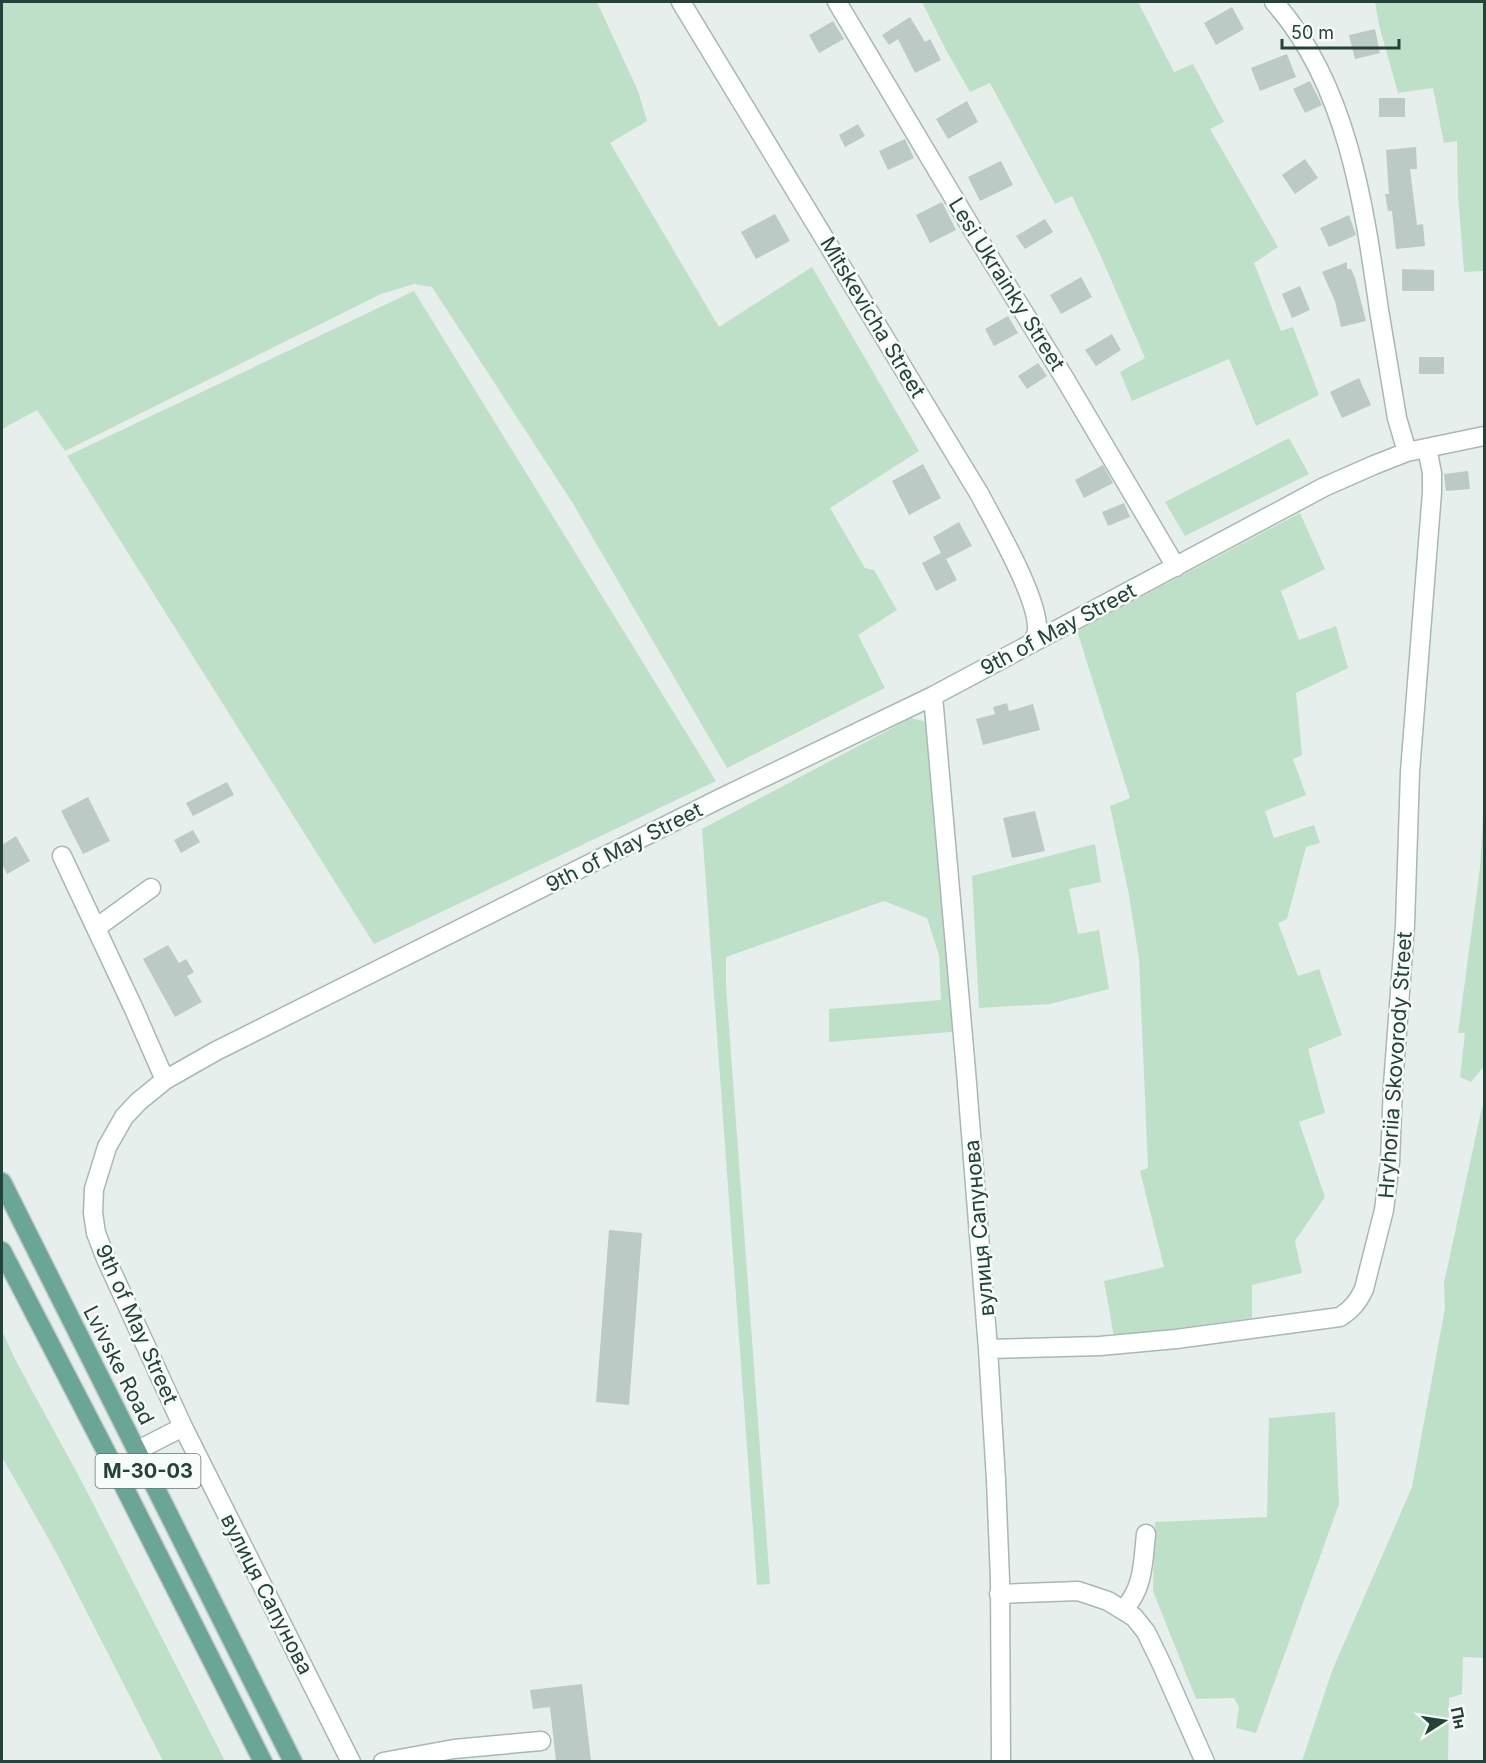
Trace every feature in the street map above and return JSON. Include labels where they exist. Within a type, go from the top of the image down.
[{"type":"main road","name":"Lvivske Road","points":[[2,1182],[293,1761]]},
{"type":"main road","name":"М-30-03","points":[[2,1251],[263,1761]]},
{"type":"street","name":"Mitskevicha Street","points":[[681,2],[980,495],[1021,576],[1034,609],[1037,630],[1032,643]]},
{"type":"street","name":"Lesi Ukrainky Street","points":[[837,2],[1176,567]]},
{"type":"street","points":[[1274,2],[1287,16],[1313,55],[1330,93],[1348,150],[1362,200],[1397,418],[1407,452]]},
{"type":"street","name":"9th of May Street","points":[[138,1450],[183,1428],[96,1233],[93,1212],[94,1189],[107,1147],[124,1117],[165,1080],[226,1046],[700,808],[933,696],[1324,488],[1407,452],[1485,436]]},
{"type":"street","name":"Hryhoriia Skovorody Street","points":[[988,1349],[1100,1346],[1176,1339],[1340,1317],[1351,1310],[1364,1289],[1384,1210],[1390,1162],[1405,925],[1410,772],[1432,492],[1432,473],[1427,448]]},
{"type":"street","name":"вулиця Сапунова","points":[[933,696],[988,1349],[996,1480],[1001,1761]]},
{"type":"street","points":[[62,856],[165,1080]]},
{"type":"street","points":[[96,928],[151,888]]},
{"type":"street","name":"вулиця Сапунова","points":[[183,1428],[351,1761]]},
{"type":"street","points":[[1123,1610],[1131,1602],[1140,1582],[1146,1534]]},
{"type":"street","points":[[999,1594],[1078,1591],[1108,1601],[1134,1617],[1146,1632],[1205,1761]]},
{"type":"street","points":[[383,1761],[454,1749],[542,1741]]},
{"type":"green space","points":[[2,2],[597,2],[638,91],[647,121],[610,143],[719,327],[812,267],[919,451],[830,508],[865,568],[874,570],[897,610],[858,635],[885,688],[727,768],[572,502],[432,287],[414,284],[381,294],[65,451],[37,410],[2,429]]},
{"type":"green space","points":[[922,2],[1138,2],[1174,72],[1193,64],[1224,122],[1210,129],[1278,247],[1254,263],[1281,331],[1293,327],[1319,395],[1256,426],[1229,359],[1132,401],[1120,372],[1145,358],[1072,196],[1055,204],[990,83],[970,92]]},
{"type":"green space","points":[[1375,2],[1483,2],[1484,271],[1464,272],[1458,195],[1457,141],[1444,143],[1433,88],[1398,93]]},
{"type":"green space","points":[[414,291],[716,781],[374,944],[67,456]]},
{"type":"green space","points":[[1289,438],[1309,474],[1185,536],[1165,502]]},
{"type":"green space","points":[[1300,513],[1325,569],[1281,591],[1299,640],[1336,626],[1348,668],[1296,693],[1302,755],[1293,759],[1306,795],[1265,811],[1274,838],[1314,825],[1320,843],[1306,847],[1287,919],[1278,923],[1298,976],[1319,969],[1342,1035],[1308,1049],[1325,1113],[1299,1122],[1325,1197],[1295,1241],[1302,1273],[1252,1285],[1252,1318],[1114,1337],[1104,1281],[1164,1267],[1140,1171],[1148,1168],[1139,959],[1129,895],[1110,806],[1130,798],[1077,631]]},
{"type":"green space","points":[[911,718],[935,724],[963,1031],[829,1042],[829,1009],[941,1000],[939,955],[927,918],[884,901],[726,957],[726,986],[770,1584],[757,1585],[702,829]]},
{"type":"green space","points":[[1484,798],[1484,1066],[1471,1082],[1460,1077],[1465,1033],[1458,1033],[1480,868]]},
{"type":"green space","points":[[1095,844],[1101,882],[1069,889],[1078,934],[1099,930],[1109,989],[1050,1004],[979,1008],[972,876]]},
{"type":"green space","points":[[1484,1106],[1484,1658],[1463,1657],[1462,1694],[1449,1698],[1448,1761],[1302,1761],[1332,1671],[1412,1487],[1445,1308],[1444,1283]]},
{"type":"green space","points":[[2,1331],[225,1761],[163,1761],[56,1552],[2,1457]]},
{"type":"green space","points":[[1335,1412],[1339,1504],[1256,1733],[1236,1728],[1239,1707],[1234,1698],[1196,1699],[1153,1591],[1155,1522],[1267,1517],[1269,1418]]},
{"type":"building","points":[[1232,7],[1244,29],[1216,45],[1204,23]]},
{"type":"building","points":[[910,17],[925,42],[930,39],[941,60],[915,73],[898,39],[889,45],[882,35]]},
{"type":"building","points":[[833,21],[844,39],[819,53],[809,35]]},
{"type":"building","points":[[1375,29],[1380,53],[1355,59],[1349,35]]},
{"type":"building","points":[[1287,54],[1296,77],[1260,91],[1251,68]]},
{"type":"building","points":[[1310,81],[1322,105],[1305,113],[1293,89]]},
{"type":"building","points":[[1379,98],[1405,98],[1405,117],[1379,117]]},
{"type":"building","points":[[967,101],[978,122],[948,139],[936,119]]},
{"type":"building","points":[[858,124],[865,136],[845,147],[839,135]]},
{"type":"building","points":[[905,139],[914,158],[888,170],[879,151]]},
{"type":"building","points":[[1416,147],[1417,169],[1410,169],[1417,225],[1423,224],[1425,246],[1396,249],[1392,211],[1388,211],[1385,194],[1389,194],[1386,150]]},
{"type":"building","points":[[1305,159],[1318,178],[1295,194],[1282,175]]},
{"type":"building","points":[[1001,161],[1013,185],[980,201],[968,177]]},
{"type":"building","points":[[942,202],[956,230],[930,243],[916,215]]},
{"type":"building","points":[[775,214],[790,241],[756,259],[741,232]]},
{"type":"building","points":[[1349,215],[1356,235],[1329,247],[1320,228]]},
{"type":"building","points":[[1045,219],[1053,232],[1025,249],[1016,236]]},
{"type":"building","points":[[1347,262],[1347,269],[1351,269],[1355,278],[1366,321],[1341,327],[1335,301],[1322,272]]},
{"type":"building","points":[[1402,269],[1434,270],[1434,291],[1402,291]]},
{"type":"building","points":[[1081,277],[1092,297],[1061,314],[1050,295]]},
{"type":"building","points":[[1300,286],[1310,310],[1292,318],[1282,294]]},
{"type":"building","points":[[1008,316],[1018,333],[994,346],[985,329]]},
{"type":"building","points":[[1112,334],[1121,350],[1096,366],[1085,350]]},
{"type":"building","points":[[1419,357],[1444,357],[1444,374],[1419,374]]},
{"type":"building","points":[[1038,363],[1047,376],[1027,389],[1018,376]]},
{"type":"building","points":[[1359,378],[1371,405],[1342,418],[1330,392]]},
{"type":"building","points":[[923,464],[941,498],[909,515],[892,481]]},
{"type":"building","points":[[1103,465],[1113,483],[1084,498],[1075,480]]},
{"type":"building","points":[[1468,471],[1470,489],[1446,491],[1444,474]]},
{"type":"building","points":[[1124,503],[1130,517],[1108,526],[1102,512]]},
{"type":"building","points":[[959,522],[972,546],[946,559],[957,580],[936,591],[922,563],[941,553],[933,537]]},
{"type":"building","points":[[1007,703],[1009,711],[1033,704],[1040,730],[983,745],[976,719],[995,714],[993,707]]},
{"type":"building","points":[[227,782],[234,795],[193,816],[186,803]]},
{"type":"building","points":[[88,797],[110,841],[83,854],[61,811]]},
{"type":"building","points":[[1035,811],[1045,851],[1012,858],[1003,818]]},
{"type":"building","points":[[193,830],[200,842],[181,853],[174,840]]},
{"type":"building","points":[[16,836],[30,861],[7,874],[2,864],[2,845]]},
{"type":"building","points":[[168,945],[179,963],[186,959],[194,972],[187,976],[202,1002],[175,1017],[143,959]]},
{"type":"building","points":[[609,1230],[642,1233],[629,1405],[596,1402]]},
{"type":"building","points":[[582,1684],[591,1761],[556,1761],[550,1707],[533,1709],[530,1690]]}]
